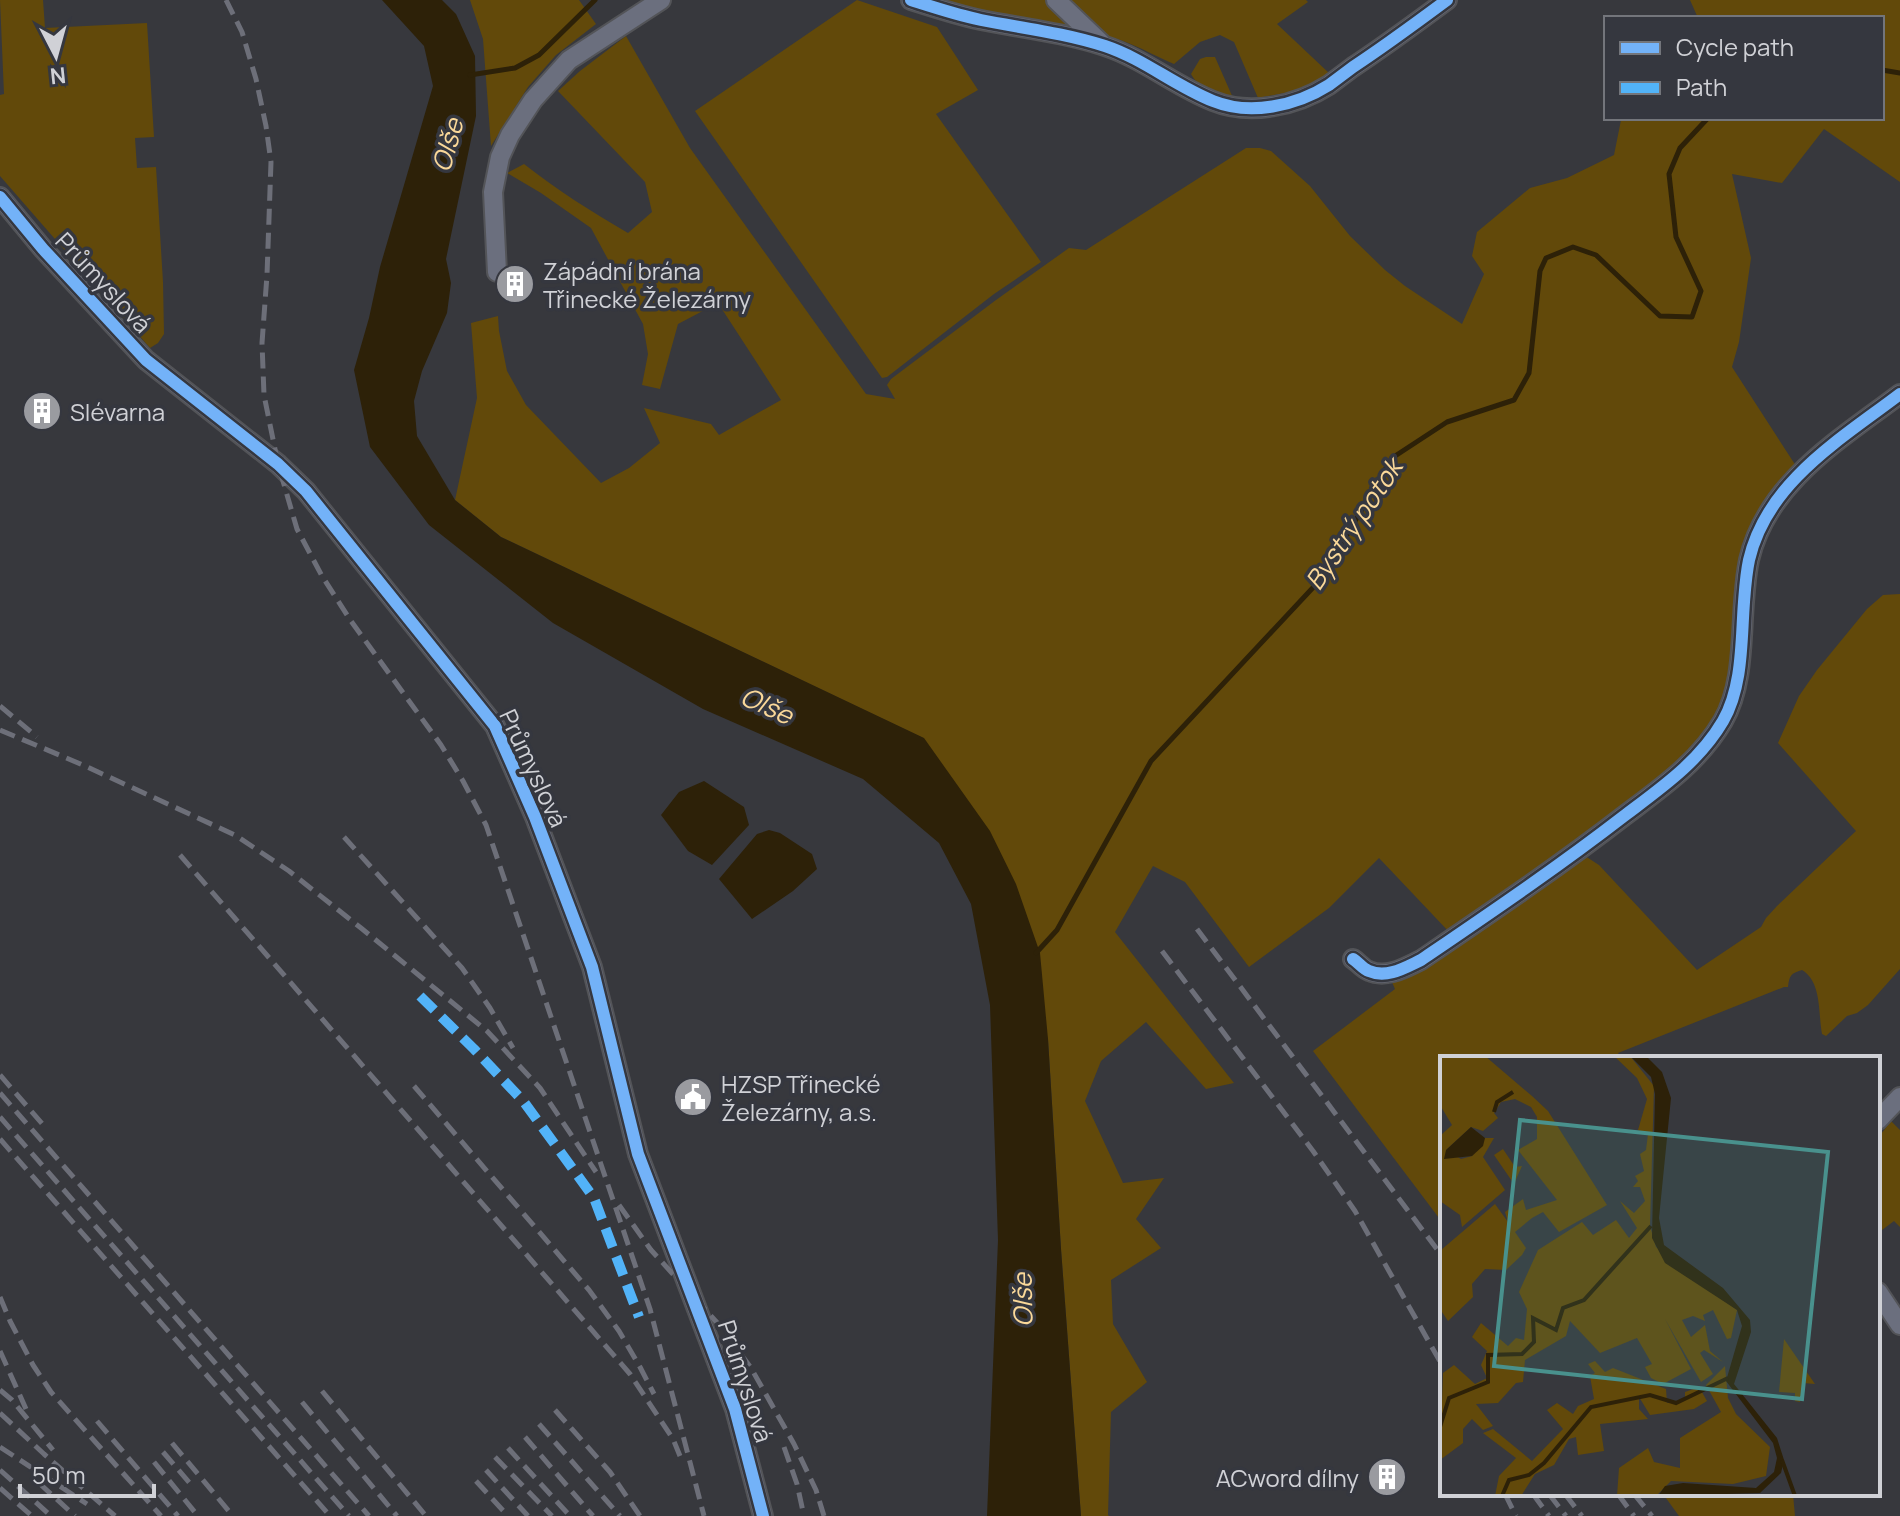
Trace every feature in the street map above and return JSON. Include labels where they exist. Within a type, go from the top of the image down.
[{"type":"street","points":[[497,272],[493,192],[500,157],[510,135],[533,100],[569,60],[661,0]]},
{"type":"street","points":[[911,0],[933,3],[977,19],[1103,45],[1129,54],[1214,102],[1230,107],[1253,108],[1279,106],[1327,86],[1447,0]]},
{"type":"street","points":[[1056,0],[1103,45]]},
{"type":"street","name":"Průmyslová","points":[[0,197],[43,249],[146,360],[278,464],[306,491],[495,726],[535,817],[592,967],[638,1154],[735,1409],[763,1516]]},
{"type":"street","points":[[1353,959],[1368,971],[1384,974],[1421,960],[1572,856],[1698,756],[1726,717],[1735,693],[1749,560],[1760,529],[1780,495],[1805,468],[1900,394]]},
{"type":"street","points":[[1880,1118],[1900,1097]]},
{"type":"street","points":[[1880,1295],[1900,1325]]},
{"type":"shaded area","points":[[0,0],[43,0],[45,28],[147,23],[154,137],[135,138],[137,168],[156,167],[164,334],[150,348],[0,176],[0,95],[4,94]]},
{"type":"shaded area","points":[[470,0],[579,0],[596,24],[556,55],[528,87],[491,146],[483,39]]},
{"type":"shaded area","points":[[857,0],[937,27],[978,90],[936,114],[1041,262],[882,378],[695,111]]},
{"type":"shaded area","points":[[939,0],[1306,0],[1308,2],[1277,24],[1330,74],[1300,90],[1258,98],[1234,42],[1220,35],[1200,42],[1174,64],[1101,34]]},
{"type":"shaded area","points":[[1690,0],[1900,0],[1900,182],[1824,129],[1782,183],[1732,174],[1751,258],[1739,342],[1732,367],[1796,466],[1739,578],[1727,698],[1707,736],[1672,774],[1451,934],[1379,858],[1329,908],[1249,967],[1185,882],[1153,866],[1115,932],[1234,1083],[1206,1089],[1146,1022],[1101,1061],[1085,1101],[1123,1183],[1164,1178],[1136,1219],[1161,1248],[1111,1280],[1113,1324],[1147,1382],[1111,1412],[1109,1516],[1081,1516],[1048,1039],[923,738],[501,537],[455,500],[477,398],[471,323],[498,316],[507,371],[526,405],[601,483],[629,468],[660,443],[644,408],[711,424],[719,435],[781,400],[718,303],[678,324],[660,389],[642,385],[648,354],[643,324],[591,228],[507,173],[524,164],[628,233],[652,212],[645,182],[558,91],[626,36],[690,148],[866,394],[895,399],[887,385],[891,379],[996,300],[1069,248],[1086,250],[1246,148],[1271,151],[1310,186],[1350,236],[1385,270],[1462,324],[1484,274],[1472,256],[1477,232],[1530,188],[1567,178],[1614,155],[1621,120],[1884,120],[1884,16],[1697,16]]},
{"type":"shaded area","points":[[1215,57],[1233,98],[1209,90],[1194,79],[1191,74],[1200,59]]},
{"type":"shaded area","points":[[1900,594],[1900,969],[1868,1005],[1847,1016],[1826,1036],[1822,1034],[1816,990],[1802,970],[1791,976],[1788,987],[1618,1053],[1620,1056],[1440,1056],[1440,1219],[1313,1051],[1395,989],[1392,982],[1444,955],[1585,856],[1599,865],[1697,970],[1761,927],[1777,906],[1856,831],[1778,743],[1799,696],[1817,670],[1867,609],[1883,595]]},
{"type":"shaded area","points":[[1891,1121],[1900,1130],[1900,1227],[1894,1221],[1880,1232],[1880,1135]]},
{"type":"shaded area","points":[[1664,1496],[1793,1496],[1795,1516],[1679,1516]]},
{"type":"water","name":"Olše","points":[[382,0],[442,0],[456,14],[475,56],[476,116],[446,259],[451,283],[447,313],[422,371],[414,401],[417,436],[455,500],[501,537],[924,738],[990,831],[1016,884],[1040,953],[1081,1516],[987,1516],[998,1240],[990,1005],[971,904],[939,843],[863,779],[703,709],[553,623],[429,525],[370,447],[354,370],[380,267],[433,86],[424,46]]},
{"type":"water","points":[[704,781],[744,807],[749,825],[712,865],[688,851],[661,815],[679,792]]},
{"type":"water","points":[[769,830],[780,833],[812,854],[817,869],[793,891],[752,919],[719,879],[757,834]]},
{"type":"waterway","points":[[470,75],[515,68],[539,55],[595,0]]},
{"type":"waterway","name":"Bystrý potok","points":[[1884,70],[1900,73]]},
{"type":"waterway","name":"Bystrý potok","points":[[1036,953],[1057,930],[1151,761],[1321,579],[1392,458],[1447,422],[1514,400],[1529,373],[1540,271],[1546,258],[1573,247],[1596,255],[1660,316],[1692,317],[1701,291],[1676,237],[1669,174],[1680,148],[1706,120]]},
{"type":"railway","points":[[226,0],[242,32],[256,79],[271,162],[262,343],[264,395],[278,464],[297,529],[351,621],[441,745],[486,825],[650,1309],[704,1516]]},
{"type":"railway","points":[[0,706],[37,737]]},
{"type":"railway","points":[[0,730],[235,835],[289,871],[487,1031],[540,1088],[596,1172]]},
{"type":"railway","points":[[344,837],[462,968],[513,1048]]},
{"type":"railway","points":[[180,855],[630,1374],[673,1439],[680,1456]]},
{"type":"railway","points":[[1197,929],[1440,1253]]},
{"type":"railway","points":[[1162,951],[1355,1211],[1440,1361]]},
{"type":"railway","points":[[0,1075],[45,1127]]},
{"type":"railway","points":[[414,1086],[589,1290],[619,1331],[654,1394]]},
{"type":"railway","points":[[0,1093],[369,1516]]},
{"type":"railway","points":[[0,1117],[349,1516]]},
{"type":"railway","points":[[0,1139],[330,1516]]},
{"type":"railway","points":[[619,1205],[651,1250],[722,1328],[751,1368],[794,1444],[816,1490],[824,1516]]},
{"type":"railway","points":[[0,1297],[33,1365],[51,1392],[161,1516]]},
{"type":"railway","points":[[0,1351],[26,1409]]},
{"type":"railway","points":[[0,1390],[53,1450]]},
{"type":"railway","points":[[322,1391],[426,1516]]},
{"type":"railway","points":[[302,1402],[397,1516]]},
{"type":"railway","points":[[555,1410],[610,1472],[640,1516]]},
{"type":"railway","points":[[0,1413],[115,1516]]},
{"type":"railway","points":[[97,1421],[178,1516]]},
{"type":"railway","points":[[539,1424],[620,1516]]},
{"type":"railway","points":[[525,1437],[593,1516]]},
{"type":"railway","points":[[172,1443],[233,1516]]},
{"type":"railway","points":[[0,1447],[87,1504]]},
{"type":"railway","points":[[784,1447],[804,1516]]},
{"type":"railway","points":[[508,1448],[570,1516]]},
{"type":"railway","points":[[163,1452],[194,1488]]},
{"type":"railway","points":[[495,1457],[552,1516]]},
{"type":"railway","points":[[154,1462],[198,1516]]},
{"type":"railway","points":[[0,1470],[51,1516]]},
{"type":"railway","points":[[486,1470],[528,1516]]},
{"type":"railway","points":[[476,1481],[508,1516]]},
{"type":"railway","points":[[39,1483],[75,1516]]},
{"type":"railway","points":[[0,1488],[32,1516]]},
{"type":"railway","points":[[1506,1496],[1516,1516]]},
{"type":"railway","points":[[1534,1496],[1549,1516]]},
{"type":"railway","points":[[1551,1496],[1566,1516]]},
{"type":"railway","points":[[1567,1496],[1582,1516]]},
{"type":"railway","points":[[1619,1496],[1634,1516]]},
{"type":"railway","points":[[1636,1496],[1652,1516]]},
{"type":"marked path","points":[[420,996],[524,1102],[594,1198],[639,1317]]},
{"type":"cycle path","points":[[911,0],[972,18],[1090,41],[1133,58],[1213,101],[1242,108],[1288,103],[1316,92],[1447,0]]},
{"type":"cycle path","points":[[0,197],[43,249],[146,360],[278,464],[306,491],[495,726],[535,817],[592,967],[638,1154],[735,1409],[763,1516]]},
{"type":"cycle path","points":[[1353,959],[1367,970],[1383,974],[1421,960],[1524,890],[1652,795],[1691,762],[1713,736],[1730,707],[1740,663],[1749,560],[1758,532],[1772,507],[1809,465],[1900,394]]},
{"type":"place","name":"Zápádní brána Třinecké Železárny","points":[[515,284]]},
{"type":"place","name":"Slévarna","points":[[42,411]]},
{"type":"place","name":"HZSP Třinecké Železárny, a.s.","points":[[693,1097]]},
{"type":"place","name":"ACword dílny","points":[[1387,1477]]}]
